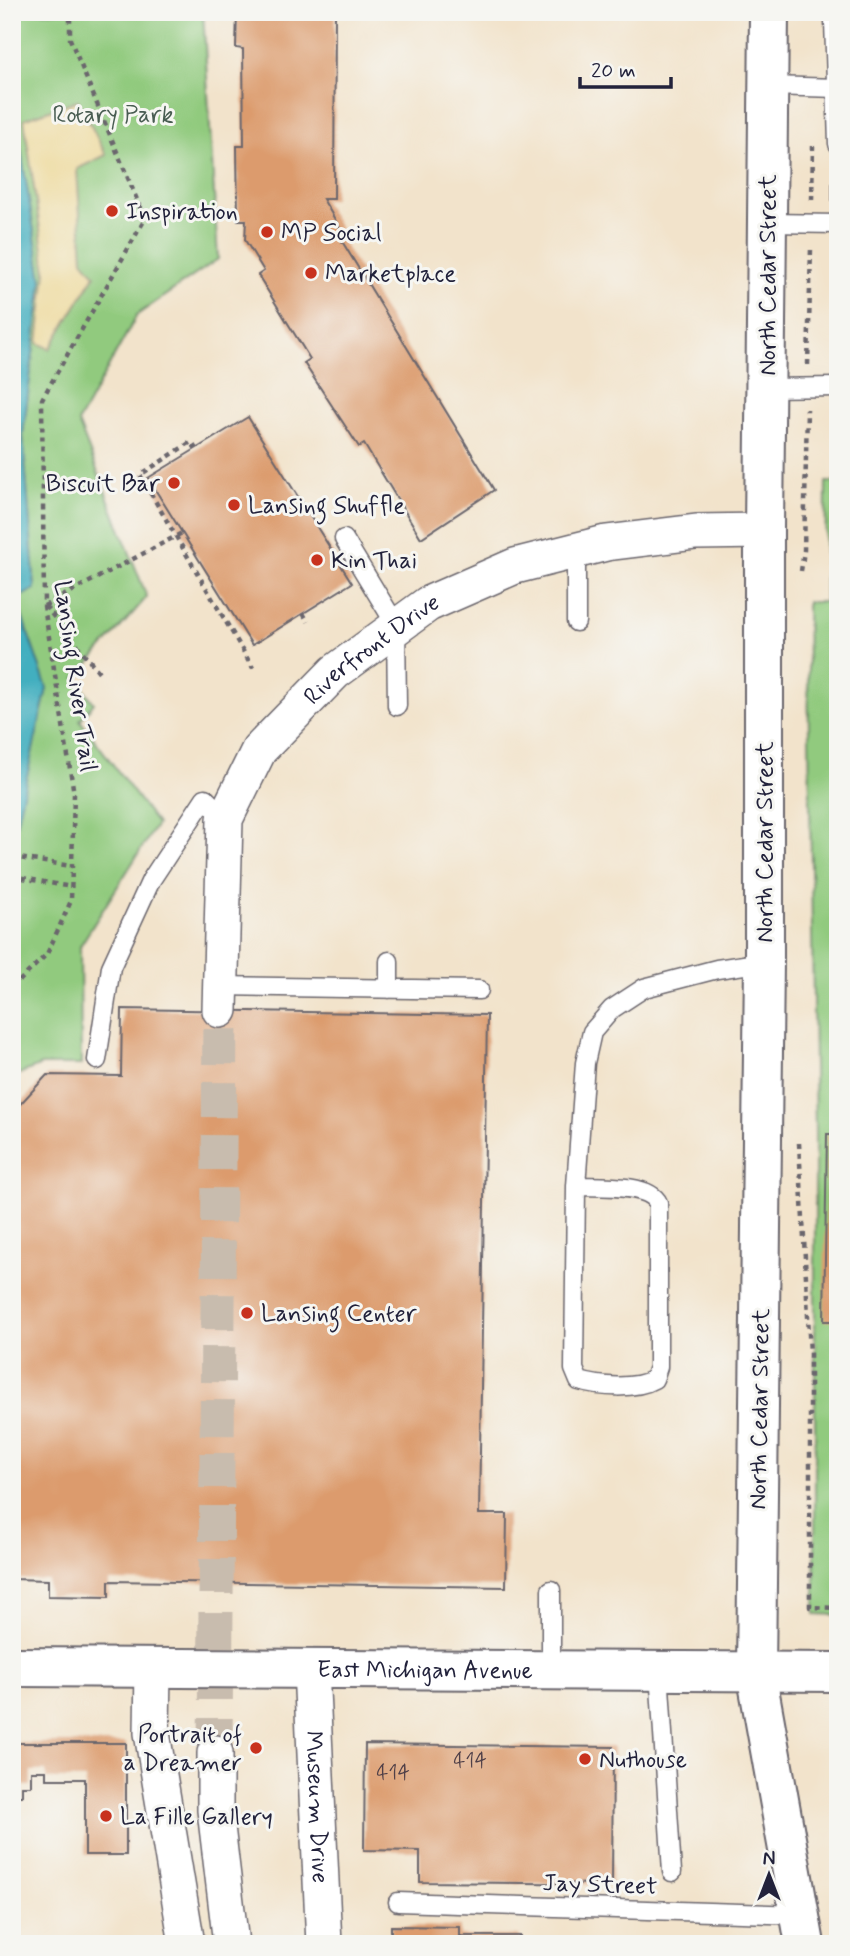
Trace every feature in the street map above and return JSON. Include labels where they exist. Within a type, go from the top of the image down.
[{"type":"main road","name":"North Cedar Street","points":[[769,12],[764,531],[764,962],[755,1672],[802,1929]]},
{"type":"main road","name":"East Michigan Avenue","points":[[12,1667],[838,1672]]},
{"type":"street","name":"Riverfront Drive","points":[[220,998],[225,819],[259,750],[335,672],[428,604],[515,566],[606,543],[696,532],[764,531]]},
{"type":"street","points":[[153,1668],[152,1733],[187,1944]]},
{"type":"street","name":"Museum Drive","points":[[311,1669],[324,1944]]},
{"type":"street","points":[[215,1753],[215,1810],[231,1944]]},
{"type":"lane","points":[[838,21],[834,21],[838,144]]},
{"type":"lane","points":[[769,86],[836,88]]},
{"type":"lane","points":[[767,223],[838,224]]},
{"type":"lane","points":[[766,388],[838,387]]},
{"type":"lane","points":[[344,539],[396,625],[397,706]]},
{"type":"lane","points":[[576,551],[576,622]]},
{"type":"lane","points":[[97,1060],[111,967],[151,880],[205,798],[225,819]]},
{"type":"lane","points":[[388,961],[388,989]]},
{"type":"lane","points":[[576,1186],[644,1190],[654,1195],[658,1203],[658,1367],[654,1379],[644,1385],[591,1384],[579,1381],[574,1369],[576,1186],[585,1063],[592,1032],[612,1009],[644,988],[717,969],[764,962]]},
{"type":"lane","points":[[220,998],[388,989],[479,990]]},
{"type":"lane","points":[[551,1590],[551,1671]]},
{"type":"lane","points":[[659,1671],[672,1872]]},
{"type":"lane","name":"Jay Street","points":[[398,1902],[802,1929]]},
{"type":"path","name":"Lansing River Trail","points":[[12,988],[47,954],[71,901],[74,794],[44,606],[42,400],[145,219],[70,39],[70,12]]},
{"type":"path","points":[[799,578],[804,551],[813,142]]},
{"type":"path","points":[[196,449],[191,442],[140,475],[253,668]]},
{"type":"path","points":[[99,672],[44,606],[182,533]]},
{"type":"path","points":[[303,613],[308,622]]},
{"type":"path","points":[[12,856],[72,866]]},
{"type":"path","points":[[12,876],[71,887]]},
{"type":"path","points":[[799,1134],[810,1354],[810,1607],[838,1608]]},
{"type":"green space","name":"Rotary Park","points":[[12,12],[203,12],[218,259],[137,315],[78,422],[147,597],[76,678],[94,703],[80,720],[157,824],[80,946],[81,1065],[41,1065],[12,1077],[12,842],[47,688],[16,599],[35,588],[23,435],[42,281],[12,94]]},
{"type":"green space","points":[[826,482],[838,482],[838,1615],[815,1614],[815,1133],[807,602],[825,602]]},
{"type":"sand","points":[[78,100],[106,155],[77,169],[83,260],[95,275],[50,349],[38,343],[46,271],[24,119]]},
{"type":"water","points":[[12,94],[42,281],[23,435],[35,589],[16,599],[47,688],[12,842]]},
{"type":"building","name":"Marketplace","points":[[237,12],[335,12],[334,199],[323,199],[344,235],[340,238],[494,490],[421,538],[364,444],[359,447],[304,363],[310,359],[258,275],[264,271],[245,240],[246,220],[238,220],[237,146],[244,146],[243,49],[236,48]]},
{"type":"building","points":[[832,184],[838,184],[838,207],[832,207]]},
{"type":"building","name":"Lansing Shuffle","points":[[248,417],[352,583],[252,645],[148,478]]},
{"type":"building","name":"Lansing Center","points":[[122,1009],[487,1015],[479,1514],[507,1514],[506,1587],[109,1581],[109,1597],[48,1596],[48,1580],[12,1579],[12,1113],[47,1075],[121,1076]]},
{"type":"building","points":[[827,1134],[838,1134],[838,1321],[824,1321]]},
{"type":"building","points":[[12,1743],[126,1743],[126,1855],[85,1855],[85,1779],[46,1779],[46,1771],[31,1771],[31,1786],[22,1786],[22,1796],[12,1796]]},
{"type":"building","points":[[365,1744],[613,1747],[612,1884],[420,1882],[420,1851],[364,1850]]},
{"type":"building","points":[[391,1926],[460,1927],[460,1936],[520,1936],[520,1944],[391,1944]]},
{"type":"tunnel","points":[[215,1753],[220,1010]]},
{"type":"place","name":"Inspiration","points":[[112,211]]},
{"type":"place","name":"MP Social","points":[[267,232]]},
{"type":"place","name":"Marketplace","points":[[311,273]]},
{"type":"place","name":"Biscuit Bar","points":[[174,483]]},
{"type":"place","name":"Lansing Shuffle","points":[[234,505]]},
{"type":"place","name":"Kin Thai","points":[[317,560]]},
{"type":"place","name":"Lansing Center","points":[[247,1313]]},
{"type":"place","name":"Portrait of a Dreamer","points":[[256,1748]]},
{"type":"place","name":"Nuthouse","points":[[585,1759]]},
{"type":"place","name":"La Fille Gallery","points":[[106,1816]]}]
